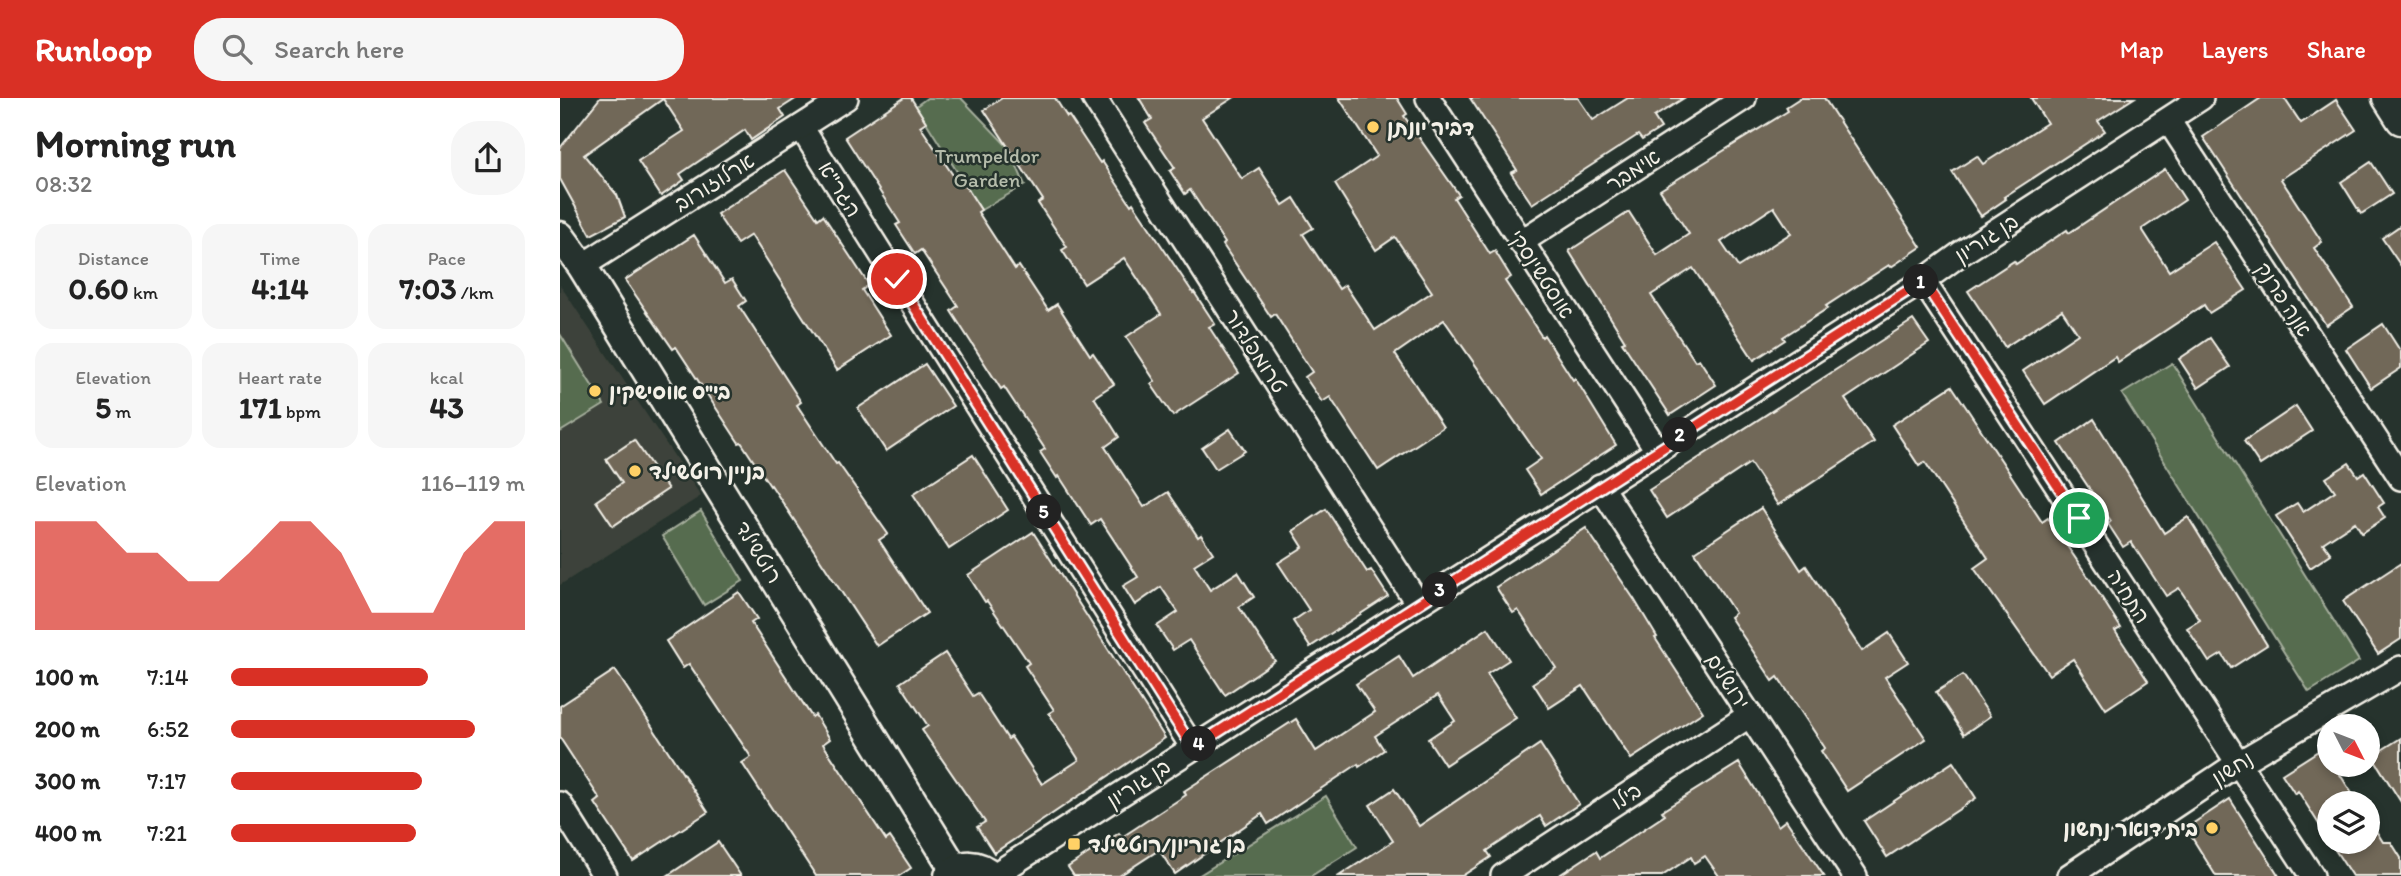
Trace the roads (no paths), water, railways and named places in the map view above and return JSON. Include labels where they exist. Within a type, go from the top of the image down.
[{"type":"street","name":"ארלוזורוב","points":[[582,266],[846,98]]},
{"type":"street","name":"טרומפלדור","points":[[1094,98],[1418,604]]},
{"type":"street","name":"אוסטשינסקי","points":[[1428,98],[1657,450]]},
{"type":"street","name":"אימבר","points":[[1521,242],[1744,98]]},
{"type":"street","name":"בן גוריון","points":[[992,876],[1923,281],[1960,254],[2202,98]]},
{"type":"street","points":[[2387,98],[2401,120]]},
{"type":"street","name":"אנה פרנק","points":[[2168,120],[2401,478]]},
{"type":"street","name":"הגר\"א","points":[[801,127],[1193,748]]},
{"type":"street","name":"רוטשילד","points":[[560,236],[582,266],[952,873]]},
{"type":"street","name":"התחיה","points":[[1923,281],[2312,876]]},
{"type":"street","name":"ירושלים","points":[[1600,486],[1855,876]]},
{"type":"street","name":"נחשון","points":[[2068,876],[2237,764],[2401,668]]},
{"type":"street","name":"בילו","points":[[1503,876],[1750,715]]},
{"type":"street","points":[[560,804],[605,876]]},
{"type":"street","points":[[952,873],[966,866],[976,866],[992,876]]},
{"type":"place","name":"דביר יונתן","points":[[1373,127]]},
{"type":"place","name":"בי\"ס אוסישקין","points":[[595,391]]},
{"type":"place","name":"בניין רוטשילד","points":[[635,471]]},
{"type":"place","name":"בית דואר נחשון","points":[[2212,828]]},
{"type":"place","name":"בן גוריון/רוטשילד","points":[[1074,844]]},
{"type":"park label","name":"Trumpeldor Garden","points":[[987,167]]}]
